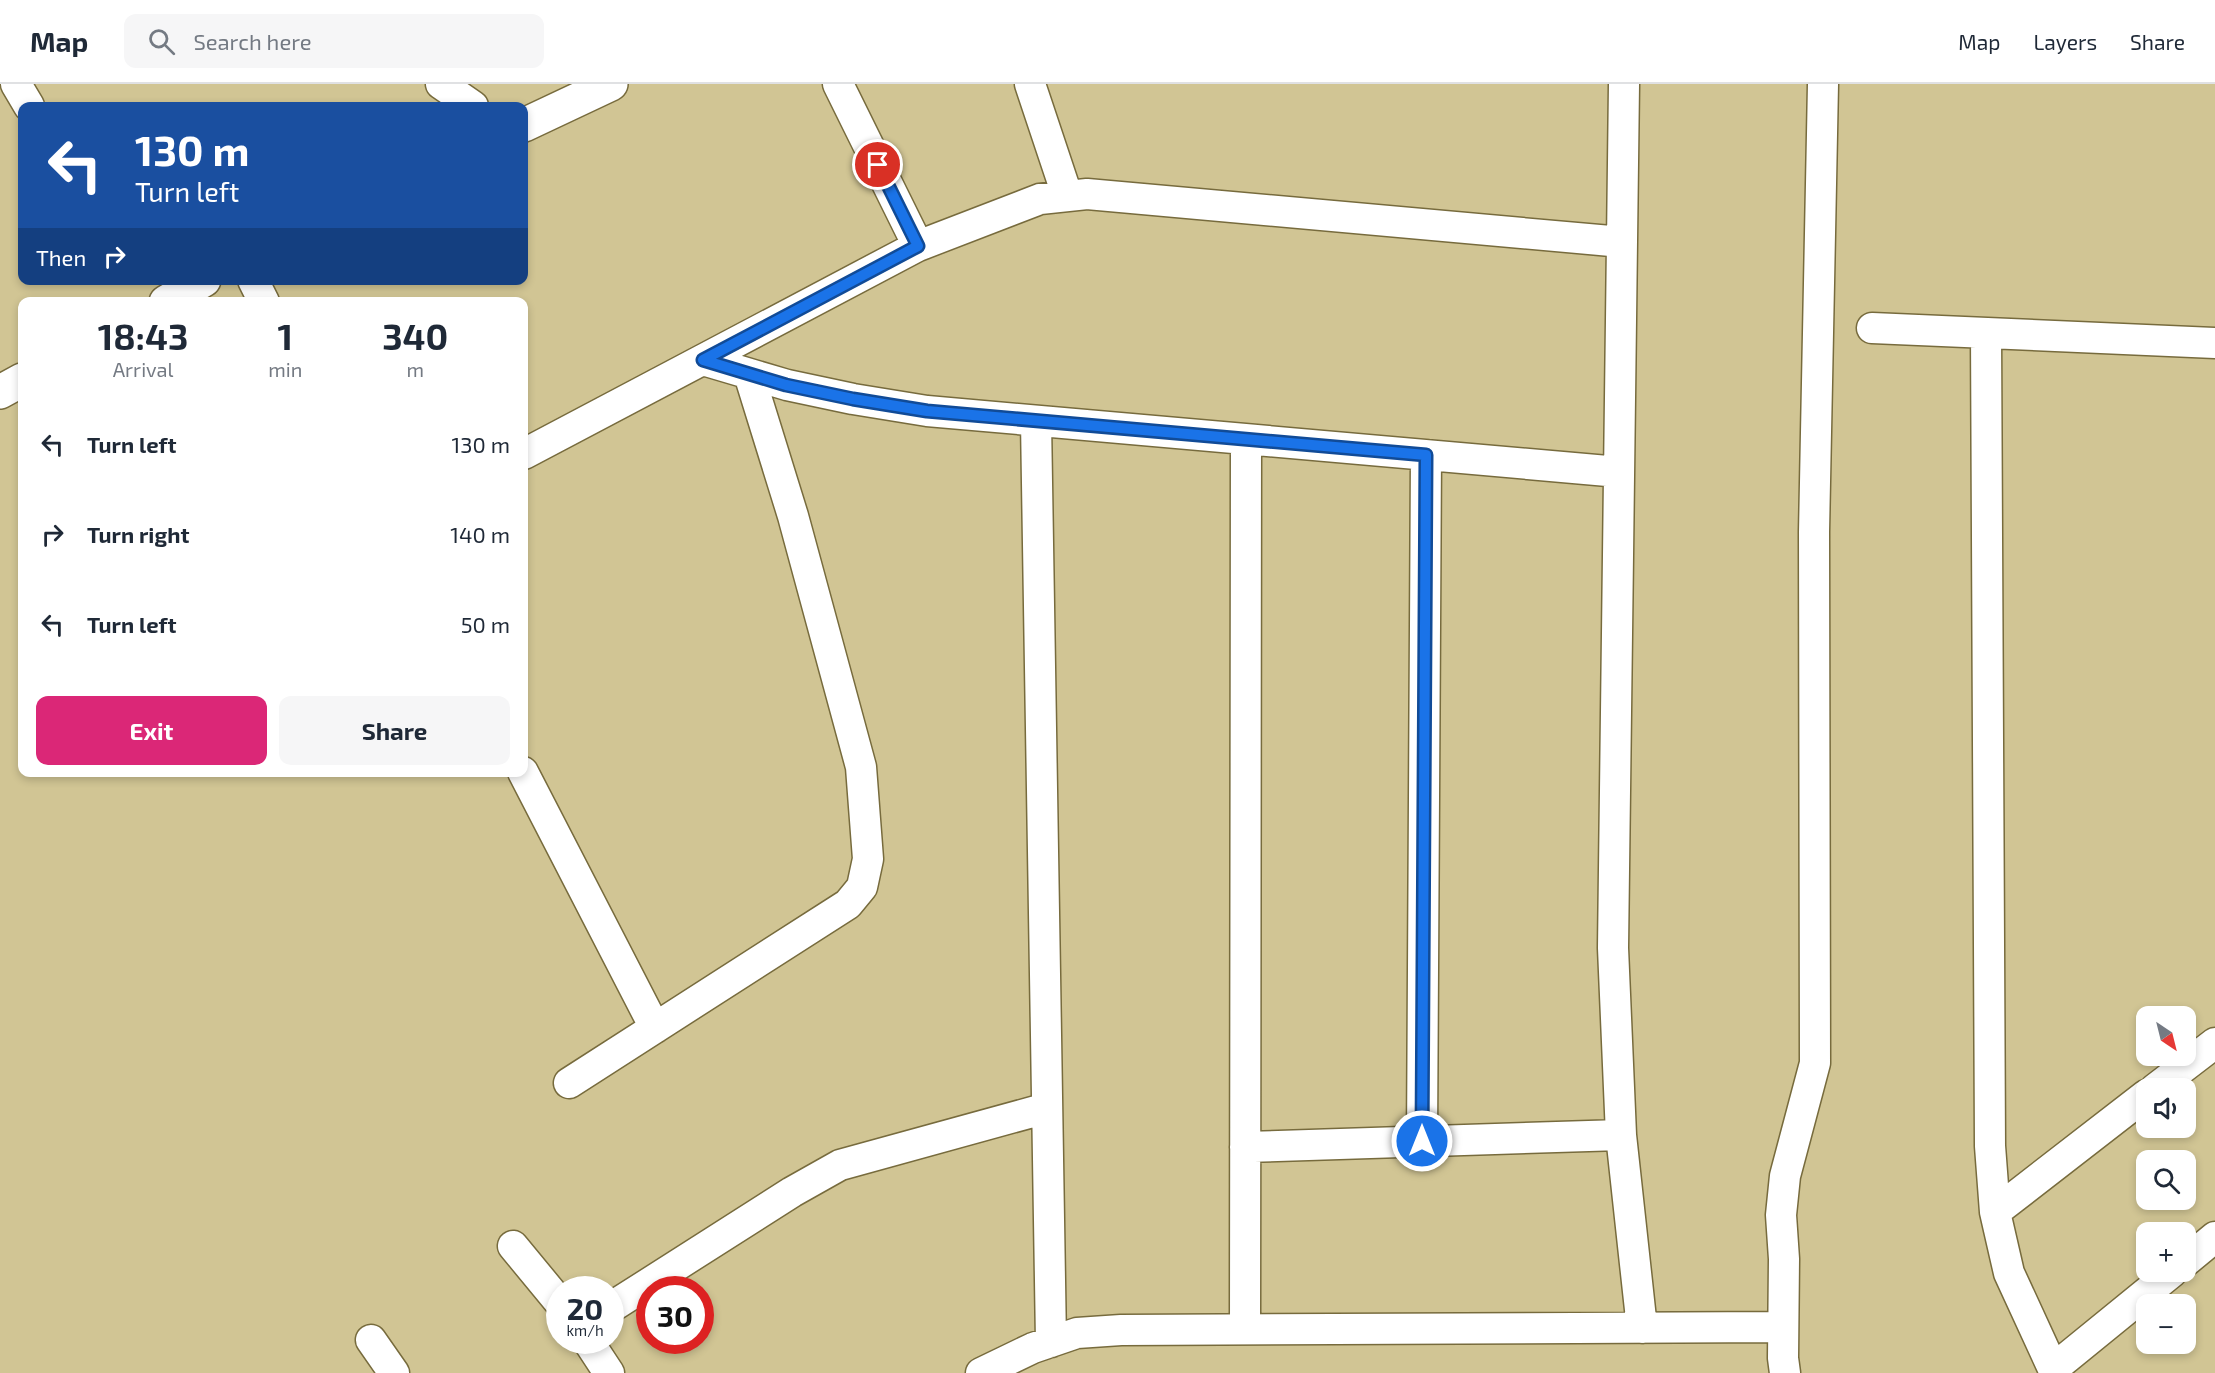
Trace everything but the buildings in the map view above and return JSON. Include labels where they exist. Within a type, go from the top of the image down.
[{"type":"street","points":[[16,84],[27,102]]},
{"type":"street","points":[[441,84],[467,102]]},
{"type":"street","points":[[528,123],[611,84]]},
{"type":"street","points":[[838,84],[918,246]]},
{"type":"street","points":[[1030,84],[1067,195]]},
{"type":"street","points":[[1624,84],[1613,948],[1621,1135],[1642,1328]]},
{"type":"street","points":[[1785,1373],[1783,1358],[1784,1259],[1781,1215],[1785,1176],[1815,1063],[1814,532],[1823,84]]},
{"type":"street","points":[[528,452],[918,246],[1040,199],[1087,194],[1622,242]]},
{"type":"street","points":[[175,297],[195,285]]},
{"type":"street","points":[[1872,328],[2215,343]]},
{"type":"street","points":[[1986,333],[1990,1146],[1995,1212],[2009,1273],[2054,1371],[2160,1282]]},
{"type":"street","points":[[703,360],[786,385],[927,411],[1619,472]]},
{"type":"street","points":[[569,1083],[848,904],[862,887],[868,859],[861,767],[793,516],[749,374]]},
{"type":"street","points":[[0,393],[18,382]]},
{"type":"street","points":[[1036,421],[1051,1342]]},
{"type":"street","points":[[1245,1329],[1246,439]]},
{"type":"street","points":[[1422,1141],[1426,455]]},
{"type":"street","points":[[527,777],[655,1028]]},
{"type":"street","points":[[2169,1078],[2215,1042]]},
{"type":"street","points":[[1995,1212],[2136,1103]]},
{"type":"street","points":[[624,1299],[792,1192],[840,1165],[1047,1108]]},
{"type":"street","points":[[1245,1147],[1621,1135]]},
{"type":"street","points":[[2196,1253],[2215,1237]]},
{"type":"street","points":[[513,1246],[546,1286]]},
{"type":"street","points":[[981,1373],[1033,1348],[1077,1333],[1121,1330],[1784,1327]]},
{"type":"street","points":[[371,1340],[394,1373]]},
{"type":"street","points":[[597,1354],[609,1373]]},
{"type":"route","points":[[878,165],[918,246],[703,360],[786,385],[927,411],[1426,455],[1422,1141]]}]
